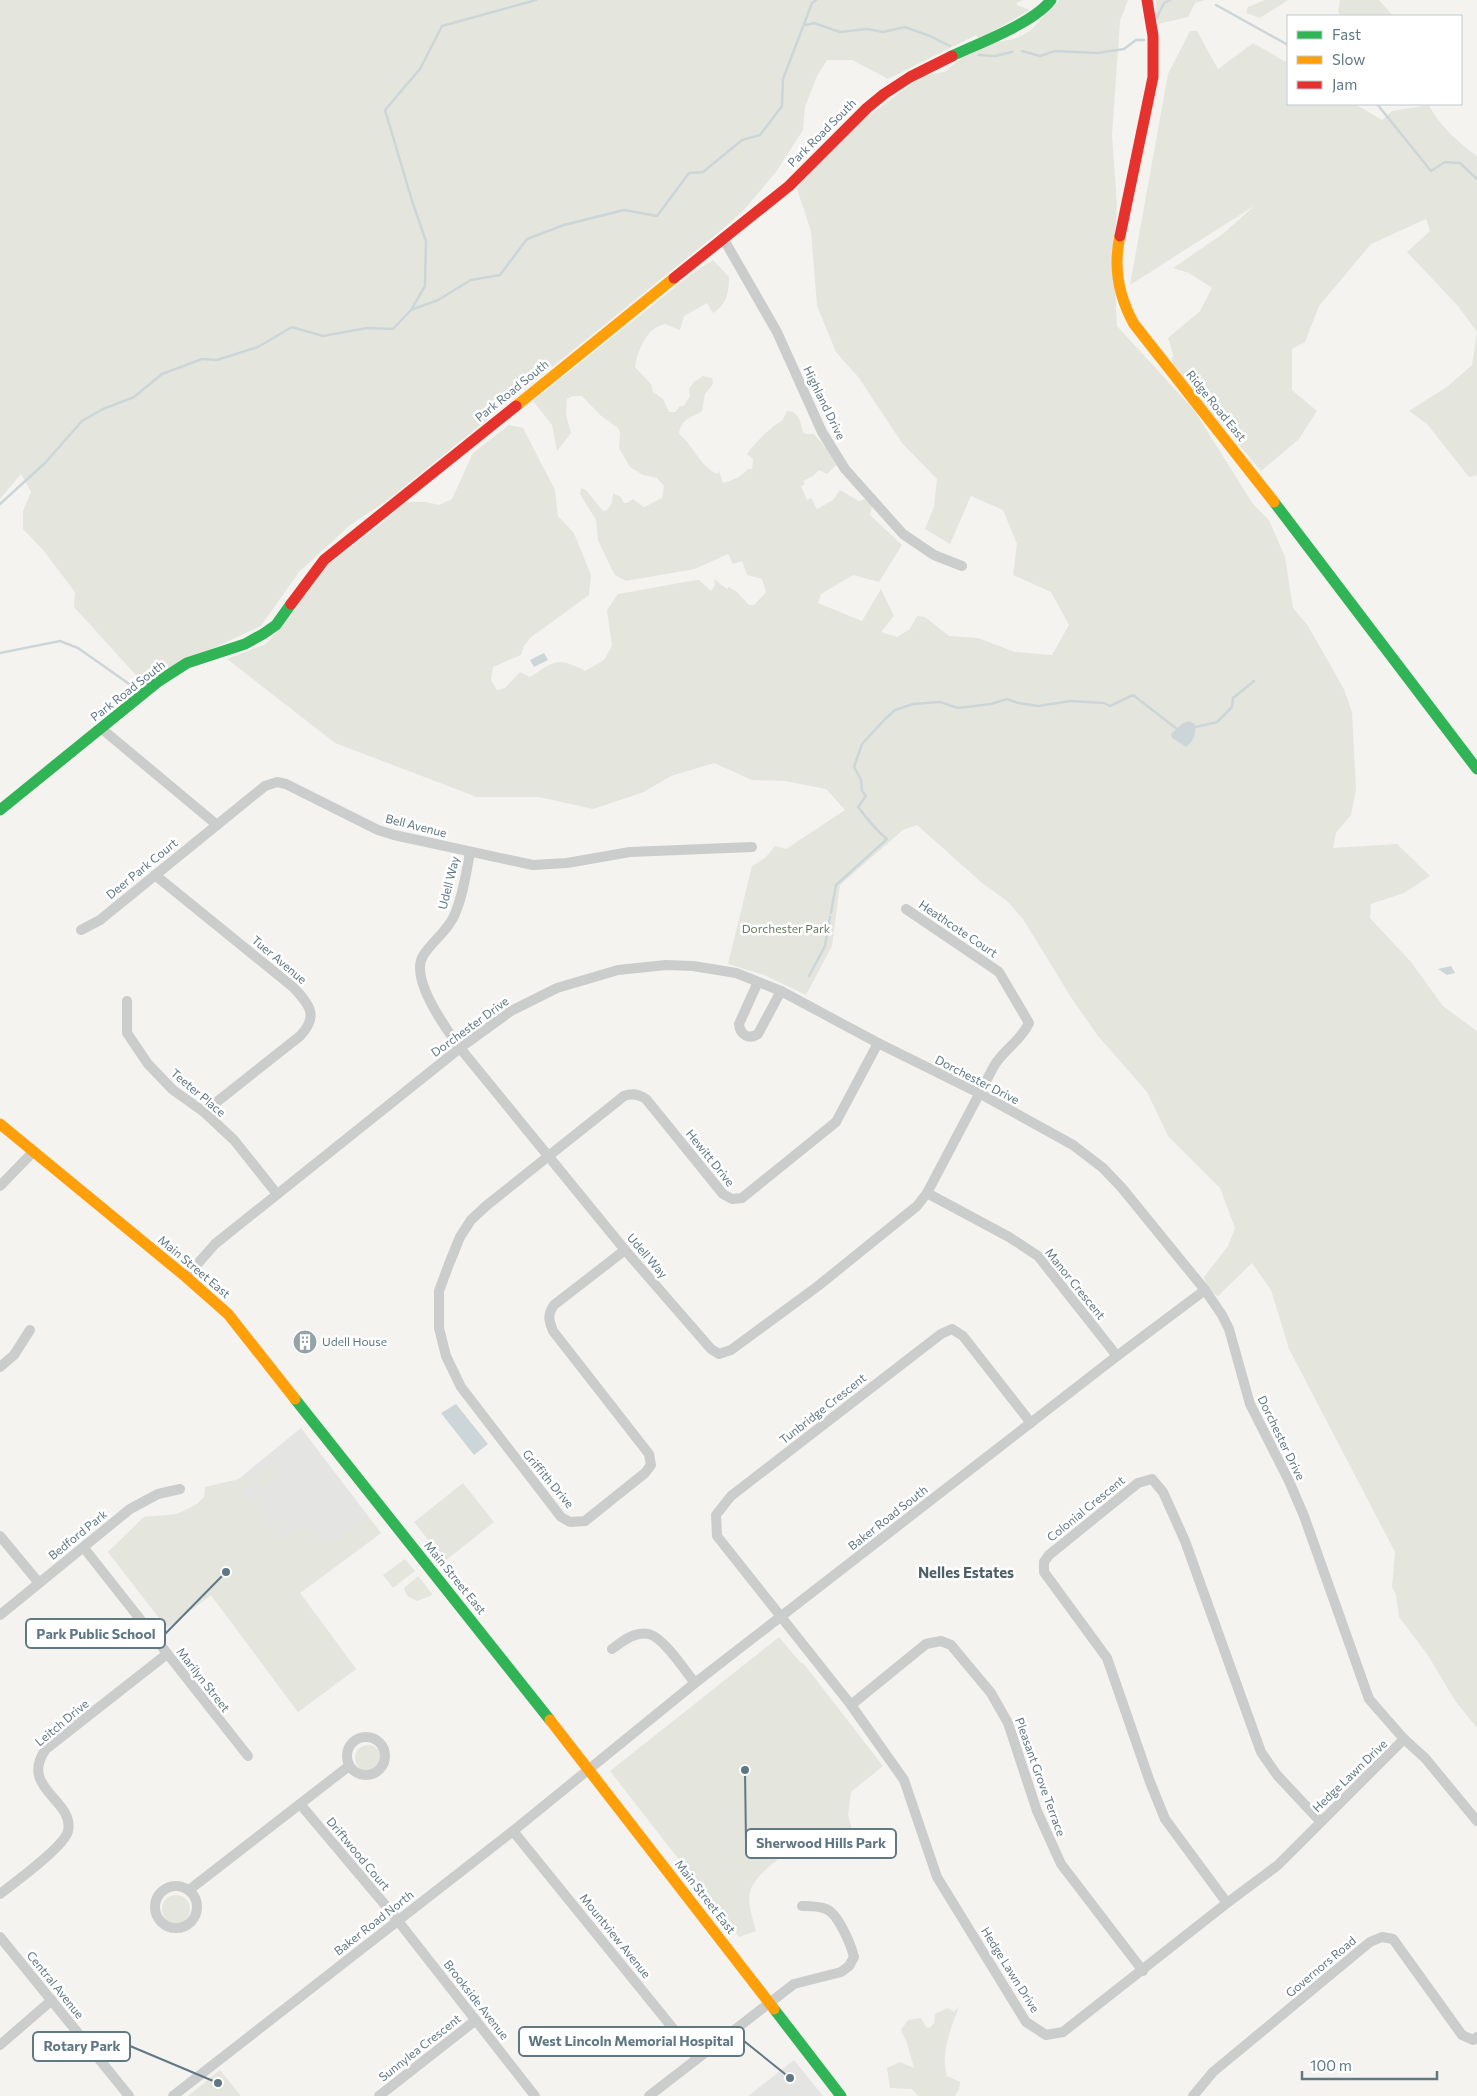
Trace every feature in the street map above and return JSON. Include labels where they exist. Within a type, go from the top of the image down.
[{"type":"main road","name":"Park Road South","points":[[0,810],[159,681],[187,663],[244,644],[263,634],[276,624],[324,560],[789,186],[867,108],[895,85],[1028,19],[1044,8],[1051,0]]},
{"type":"main road","name":"Ridge Road East","points":[[1147,0],[1153,36],[1153,77],[1118,240],[1116,264],[1118,284],[1124,306],[1131,321],[1142,336],[1260,484],[1477,769]]},
{"type":"main road","name":"Main Street East","points":[[0,1124],[186,1277],[228,1314],[589,1768],[840,2096]]},
{"type":"street","name":"Highland Drive","points":[[723,238],[778,332],[822,432],[845,469],[903,534],[934,555],[962,566]]},
{"type":"street","points":[[102,728],[217,825]]},
{"type":"street","name":"Bell Avenue","points":[[217,825],[266,786],[277,782],[286,784],[316,798],[378,830],[517,863],[547,865],[630,852],[752,847]]},
{"type":"street","name":"Deer Park Court","points":[[81,930],[100,920],[217,825]]},
{"type":"street","name":"Udell Way","points":[[470,853],[460,900],[454,917],[422,956],[420,966],[429,1000],[435,1013],[460,1048],[625,1250],[711,1349],[719,1354],[731,1350],[825,1280],[901,1221],[917,1206],[927,1193],[979,1093]]},
{"type":"street","name":"Tuer Avenue","points":[[155,875],[293,987],[304,998],[311,1012],[309,1027],[300,1036],[204,1112]]},
{"type":"street","name":"Heathcote Court","points":[[906,909],[998,972],[1030,1023],[1024,1035],[998,1059],[979,1093]]},
{"type":"street","name":"Dorchester Drive","points":[[186,1277],[215,1244],[460,1048],[511,1011],[557,988],[618,970],[666,965],[693,966],[736,973],[758,982],[979,1093],[1073,1146],[1103,1168],[1122,1188],[1205,1290],[1229,1329],[1250,1404],[1289,1481],[1304,1516],[1362,1683],[1369,1698],[1404,1739],[1424,1758],[1477,1821]]},
{"type":"street","points":[[758,982],[739,1024],[740,1030],[745,1036],[750,1037],[758,1034],[781,992]]},
{"type":"street","name":"Teeter Place","points":[[127,1001],[127,1033],[148,1064],[173,1090],[204,1112],[234,1140],[278,1194]]},
{"type":"street","name":"Hewitt Drive","points":[[548,1156],[624,1096],[636,1094],[646,1099],[722,1194],[732,1199],[742,1198],[836,1122],[878,1043]]},
{"type":"street","points":[[0,1186],[34,1152]]},
{"type":"street","name":"Griffith Drive","points":[[548,1156],[486,1206],[471,1220],[460,1237],[439,1291],[439,1328],[446,1356],[461,1388],[561,1517],[570,1522],[585,1521],[645,1473],[651,1466],[650,1454],[553,1332],[549,1322],[548,1313],[554,1305],[625,1250]]},
{"type":"street","name":"Manor Crescent","points":[[927,1193],[1009,1237],[1038,1256],[1117,1356]]},
{"type":"street","name":"Baker Road South","points":[[589,1768],[780,1617],[1205,1290]]},
{"type":"street","name":"Tunbridge Crescent","points":[[780,1617],[717,1536],[716,1515],[731,1496],[940,1334],[952,1329],[963,1336],[1031,1423]]},
{"type":"street","points":[[0,1367],[14,1355],[30,1330]]},
{"type":"street","name":"Colonial Crescent","points":[[1227,1903],[1165,1819],[1150,1782],[1108,1658],[1044,1572],[1044,1562],[1049,1554],[1138,1483],[1152,1479],[1163,1492],[1184,1541],[1261,1752],[1277,1774],[1320,1821]]},
{"type":"street","name":"Bedford Park","points":[[0,1615],[130,1509],[158,1494],[180,1488]]},
{"type":"street","points":[[0,1536],[39,1583]]},
{"type":"street","name":"Marilyn Street","points":[[84,1548],[248,1756]]},
{"type":"street","name":"Hedge Lawn Drive","points":[[780,1617],[851,1705],[904,1780],[937,1877],[1026,2022],[1046,2035],[1063,2032],[1278,1865],[1404,1739]]},
{"type":"street","points":[[612,1649],[628,1638],[639,1634],[650,1634],[662,1643],[695,1683]]},
{"type":"street","name":"Pleasant Grove Terrace","points":[[851,1705],[926,1644],[941,1641],[951,1645],[991,1693],[1008,1723],[1037,1811],[1061,1864],[1143,1971]]},
{"type":"street","name":"Leitch Drive","points":[[0,1894],[53,1851],[65,1837],[68,1830],[67,1818],[39,1777],[37,1765],[46,1749],[167,1654]]},
{"type":"street","points":[[188,1890],[349,1766]]},
{"type":"street","name":"Baker Road North","points":[[173,2096],[513,1831],[589,1768]]},
{"type":"street","name":"Driftwood Court","points":[[300,1804],[397,1921]]},
{"type":"street","name":"Mountview Avenue","points":[[513,1831],[697,2058]]},
{"type":"street","points":[[170,1887],[183,1887],[188,1890],[196,1902],[194,1916],[190,1922],[178,1927],[164,1924],[159,1919],[155,1906],[159,1894],[170,1887]]},
{"type":"street","points":[[649,2096],[794,1984],[841,1972],[849,1966],[854,1957],[834,1913],[826,1908],[802,1906]]},
{"type":"street","name":"Brookside Avenue","points":[[397,1921],[535,2096]]},
{"type":"street","name":"Central Avenue","points":[[0,1937],[129,2096]]},
{"type":"street","name":"Governors Road","points":[[1193,2096],[1213,2072],[1370,1942],[1382,1937],[1393,1939],[1462,2035],[1473,2040],[1477,2037]]},
{"type":"street","points":[[0,2045],[52,2000]]},
{"type":"street","name":"Sunnylea Crescent","points":[[379,2096],[476,2020]]},
{"type":"shaded area","points":[[544,653],[548,660],[534,667],[530,660]]},
{"type":"shaded area","points":[[1189,721],[1195,724],[1195,731],[1193,740],[1186,747],[1172,738],[1171,734],[1183,723]]},
{"type":"shaded area","points":[[1451,966],[1455,973],[1447,975],[1438,969]]},
{"type":"shaded area","points":[[456,1404],[488,1444],[474,1455],[441,1413]]},
{"type":"shaded area","points":[[301,1428],[381,1533],[300,1593],[356,1669],[298,1712],[211,1595],[167,1628],[108,1552],[144,1517],[198,1512]]},
{"type":"shaded area","points":[[794,2060],[823,2096],[748,2096]]},
{"type":"green space","points":[[0,0],[1023,0],[1017,3],[1017,5],[1030,10],[979,39],[976,35],[888,79],[852,60],[827,60],[817,76],[805,107],[803,130],[776,172],[743,211],[389,499],[349,526],[299,572],[261,626],[209,650],[144,684],[74,607],[75,592],[43,550],[23,529],[23,511],[31,492],[21,474],[0,499]]},
{"type":"green space","name":"Dorchester Park","points":[[1059,0],[1128,0],[1120,21],[1112,135],[1117,206],[1114,271],[1117,326],[1194,410],[1253,504],[1269,520],[1285,557],[1293,608],[1308,626],[1344,689],[1352,712],[1356,789],[1351,815],[1336,833],[1333,848],[1397,844],[1430,876],[1404,893],[1371,904],[1370,918],[1411,962],[1443,1006],[1477,1031],[1477,1728],[1456,1702],[1427,1654],[1399,1617],[1396,1595],[1392,1587],[1395,1552],[1289,1349],[1271,1290],[1252,1263],[1218,1296],[1208,1291],[1204,1277],[1228,1246],[1235,1228],[1220,1188],[1168,1136],[1147,1092],[1098,1036],[1072,999],[1023,919],[1007,901],[982,883],[917,825],[903,830],[840,885],[832,946],[806,995],[764,975],[728,964],[752,866],[765,858],[775,846],[786,849],[845,810],[826,789],[785,781],[752,780],[714,763],[671,776],[644,792],[593,809],[539,797],[477,797],[335,743],[227,659],[266,644],[282,626],[324,568],[381,524],[405,502],[426,502],[439,505],[452,499],[473,453],[509,425],[523,428],[555,490],[558,516],[574,533],[591,575],[589,595],[530,638],[524,646],[521,655],[493,667],[491,680],[497,690],[505,688],[520,672],[530,677],[556,662],[568,663],[585,671],[604,660],[612,646],[607,610],[618,594],[696,580],[699,580],[711,591],[715,585],[714,579],[727,589],[729,587],[737,592],[749,605],[754,605],[766,592],[762,579],[747,575],[742,561],[733,564],[728,554],[695,569],[626,581],[615,575],[598,540],[596,520],[580,494],[581,488],[586,490],[603,511],[607,510],[612,503],[613,493],[621,497],[624,503],[633,499],[644,507],[662,498],[664,486],[657,478],[643,475],[630,467],[619,448],[620,433],[618,428],[600,415],[582,396],[573,396],[567,399],[566,415],[571,433],[557,451],[552,425],[533,401],[694,272],[713,260],[729,277],[728,293],[724,302],[713,313],[707,303],[684,316],[680,330],[665,324],[658,326],[644,341],[635,367],[651,384],[653,392],[663,399],[669,412],[675,412],[680,406],[684,406],[690,396],[689,389],[694,382],[703,376],[712,378],[713,384],[705,394],[702,411],[682,425],[679,434],[706,466],[717,474],[719,471],[723,483],[737,478],[748,469],[752,469],[753,459],[747,454],[763,436],[782,421],[787,411],[791,411],[798,417],[803,432],[814,434],[833,456],[837,464],[827,474],[819,470],[813,476],[803,481],[805,484],[801,486],[807,500],[811,498],[817,509],[833,500],[840,490],[859,501],[867,499],[872,506],[870,515],[902,545],[879,582],[853,575],[821,594],[818,603],[862,621],[881,589],[894,616],[881,632],[897,637],[910,629],[917,616],[925,617],[949,636],[978,638],[1015,652],[1052,655],[1069,625],[1051,592],[1013,575],[1017,544],[1003,510],[971,496],[950,544],[925,529],[934,507],[937,479],[902,443],[859,378],[836,352],[817,306],[811,231],[797,189],[822,157],[855,126],[922,76],[944,72],[975,47],[1017,38],[1031,30]]},
{"type":"green space","points":[[1156,0],[1205,0],[1195,3],[1188,17],[1158,24],[1155,11]]},
{"type":"green space","points":[[1265,0],[1288,0],[1260,18],[1246,13],[1248,7]]},
{"type":"green space","points":[[1340,0],[1379,0],[1392,15],[1340,15],[1338,11]]},
{"type":"green space","points":[[1190,31],[1197,31],[1218,69],[1253,43],[1287,62],[1287,105],[1357,105],[1382,120],[1392,111],[1429,105],[1450,133],[1477,156],[1477,332],[1458,306],[1407,252],[1430,231],[1426,219],[1371,244],[1319,306],[1305,342],[1292,349],[1292,390],[1317,411],[1299,439],[1261,471],[1171,364],[1173,354],[1168,338],[1200,311],[1212,288],[1189,273],[1173,268],[1224,233],[1254,206],[1130,285],[1168,74]]},
{"type":"green space","points":[[1477,332],[1477,475],[1469,477],[1427,424],[1409,411],[1448,386],[1472,365]]},
{"type":"green space","points":[[273,1463],[282,1474],[262,1490],[253,1479]]},
{"type":"green space","points":[[248,1477],[251,1481],[243,1490],[243,1495],[248,1501],[253,1501],[261,1494],[266,1501],[257,1510],[281,1540],[303,1525],[309,1531],[313,1531],[328,1547],[368,1517],[381,1533],[300,1593],[356,1669],[298,1712],[211,1595],[167,1628],[108,1552],[144,1517],[173,1516],[197,1504],[204,1497],[205,1487]]},
{"type":"green space","points":[[463,1483],[494,1522],[445,1561],[414,1522]]},
{"type":"green space","points":[[405,1559],[415,1571],[393,1588],[383,1575]]},
{"type":"green space","points":[[418,1576],[433,1595],[417,1601],[407,1596],[404,1588]]},
{"type":"green space","points":[[779,1637],[800,1662],[804,1664],[883,1766],[851,1792],[848,1815],[857,1846],[818,1849],[813,1842],[796,1848],[776,1861],[759,1877],[750,1892],[750,1906],[756,1931],[739,1937],[610,1771]]},
{"type":"green space","points":[[368,1745],[377,1749],[381,1758],[377,1767],[368,1771],[359,1767],[355,1758],[359,1749]]},
{"type":"green space","points":[[176,1895],[186,1899],[190,1909],[186,1919],[176,1923],[166,1919],[162,1909],[166,1899]]},
{"type":"green space","points":[[959,2006],[947,2041],[945,2058],[947,2076],[960,2082],[959,2090],[955,2096],[918,2096],[912,2089],[890,2088],[887,2068],[900,2062],[914,2068],[901,2030],[908,2020],[921,2018],[926,2027],[930,2028],[934,2023],[935,2014],[948,2008],[954,2012]]},
{"type":"green space","points":[[220,2070],[241,2096],[188,2096]]},
{"type":"waterway","points":[[411,310],[425,286],[426,241],[385,110],[420,69],[442,26],[536,0]]},
{"type":"waterway","points":[[0,504],[45,463],[82,421],[103,409],[134,397],[162,374],[202,359],[217,360],[258,347],[292,327],[323,336],[367,328],[393,329],[411,310],[438,300],[471,280],[500,275],[527,239],[564,225],[624,210],[657,216],[689,173],[703,172],[742,140],[760,135],[782,106],[783,79],[812,3],[816,0]]},
{"type":"waterway","points":[[1156,19],[1164,3],[1170,0]]},
{"type":"waterway","points":[[1216,5],[1287,44]]},
{"type":"waterway","points":[[806,25],[814,23],[840,32],[867,29],[883,32],[905,27],[950,46]]},
{"type":"waterway","points":[[1022,51],[1040,56],[1055,51],[1097,53],[1124,49],[1136,40],[1144,40]]},
{"type":"waterway","points":[[979,55],[995,56],[1012,52]]},
{"type":"waterway","points":[[1378,105],[1431,171],[1445,162],[1460,163],[1477,179]]},
{"type":"waterway","points":[[0,653],[60,641],[78,648],[132,686]]},
{"type":"waterway","points":[[1196,727],[1217,722],[1232,707],[1233,698],[1254,681]]},
{"type":"waterway","points":[[831,913],[836,885],[887,839],[875,828],[858,807],[866,796],[862,791],[861,780],[854,767],[862,744],[895,710],[913,704],[940,702],[958,708],[991,704],[1007,699],[1038,706],[1071,701],[1104,703],[1110,706],[1133,695],[1177,729]]},
{"type":"waterway","points":[[809,976],[825,946],[830,917]]},
{"type":"traffic: fast","points":[[952,56],[991,39],[1032,17],[1051,0]]},
{"type":"traffic: fast","points":[[1274,502],[1477,769]]},
{"type":"traffic: fast","points":[[0,810],[159,681],[187,663],[245,644],[263,634],[276,625],[291,604]]},
{"type":"traffic: fast","points":[[295,1399],[550,1720]]},
{"type":"traffic: fast","points":[[774,2009],[841,2096]]},
{"type":"traffic: slow","points":[[1120,236],[1117,270],[1124,303],[1134,324],[1274,502]]},
{"type":"traffic: slow","points":[[516,406],[674,278]]},
{"type":"traffic: slow","points":[[0,1124],[186,1277],[228,1314],[295,1399]]},
{"type":"traffic: slow","points":[[550,1720],[774,2009]]},
{"type":"traffic: jam","points":[[1120,236],[1153,77],[1153,36],[1147,0]]},
{"type":"traffic: jam","points":[[674,278],[789,186],[867,108],[884,94],[910,77],[952,56]]},
{"type":"traffic: jam","points":[[291,604],[324,560],[516,406]]},
{"type":"place","name":"Udell House","points":[[305,1342]]},
{"type":"place","name":"Park Public School","points":[[226,1572]]},
{"type":"place","name":"Sherwood Hills Park","points":[[745,1770]]},
{"type":"place","name":"West Lincoln Memorial Hospital","points":[[790,2078]]},
{"type":"place","name":"Rotary Park","points":[[218,2083]]},
{"type":"district","name":"Nelles Estates","points":[[966,1573]]}]
